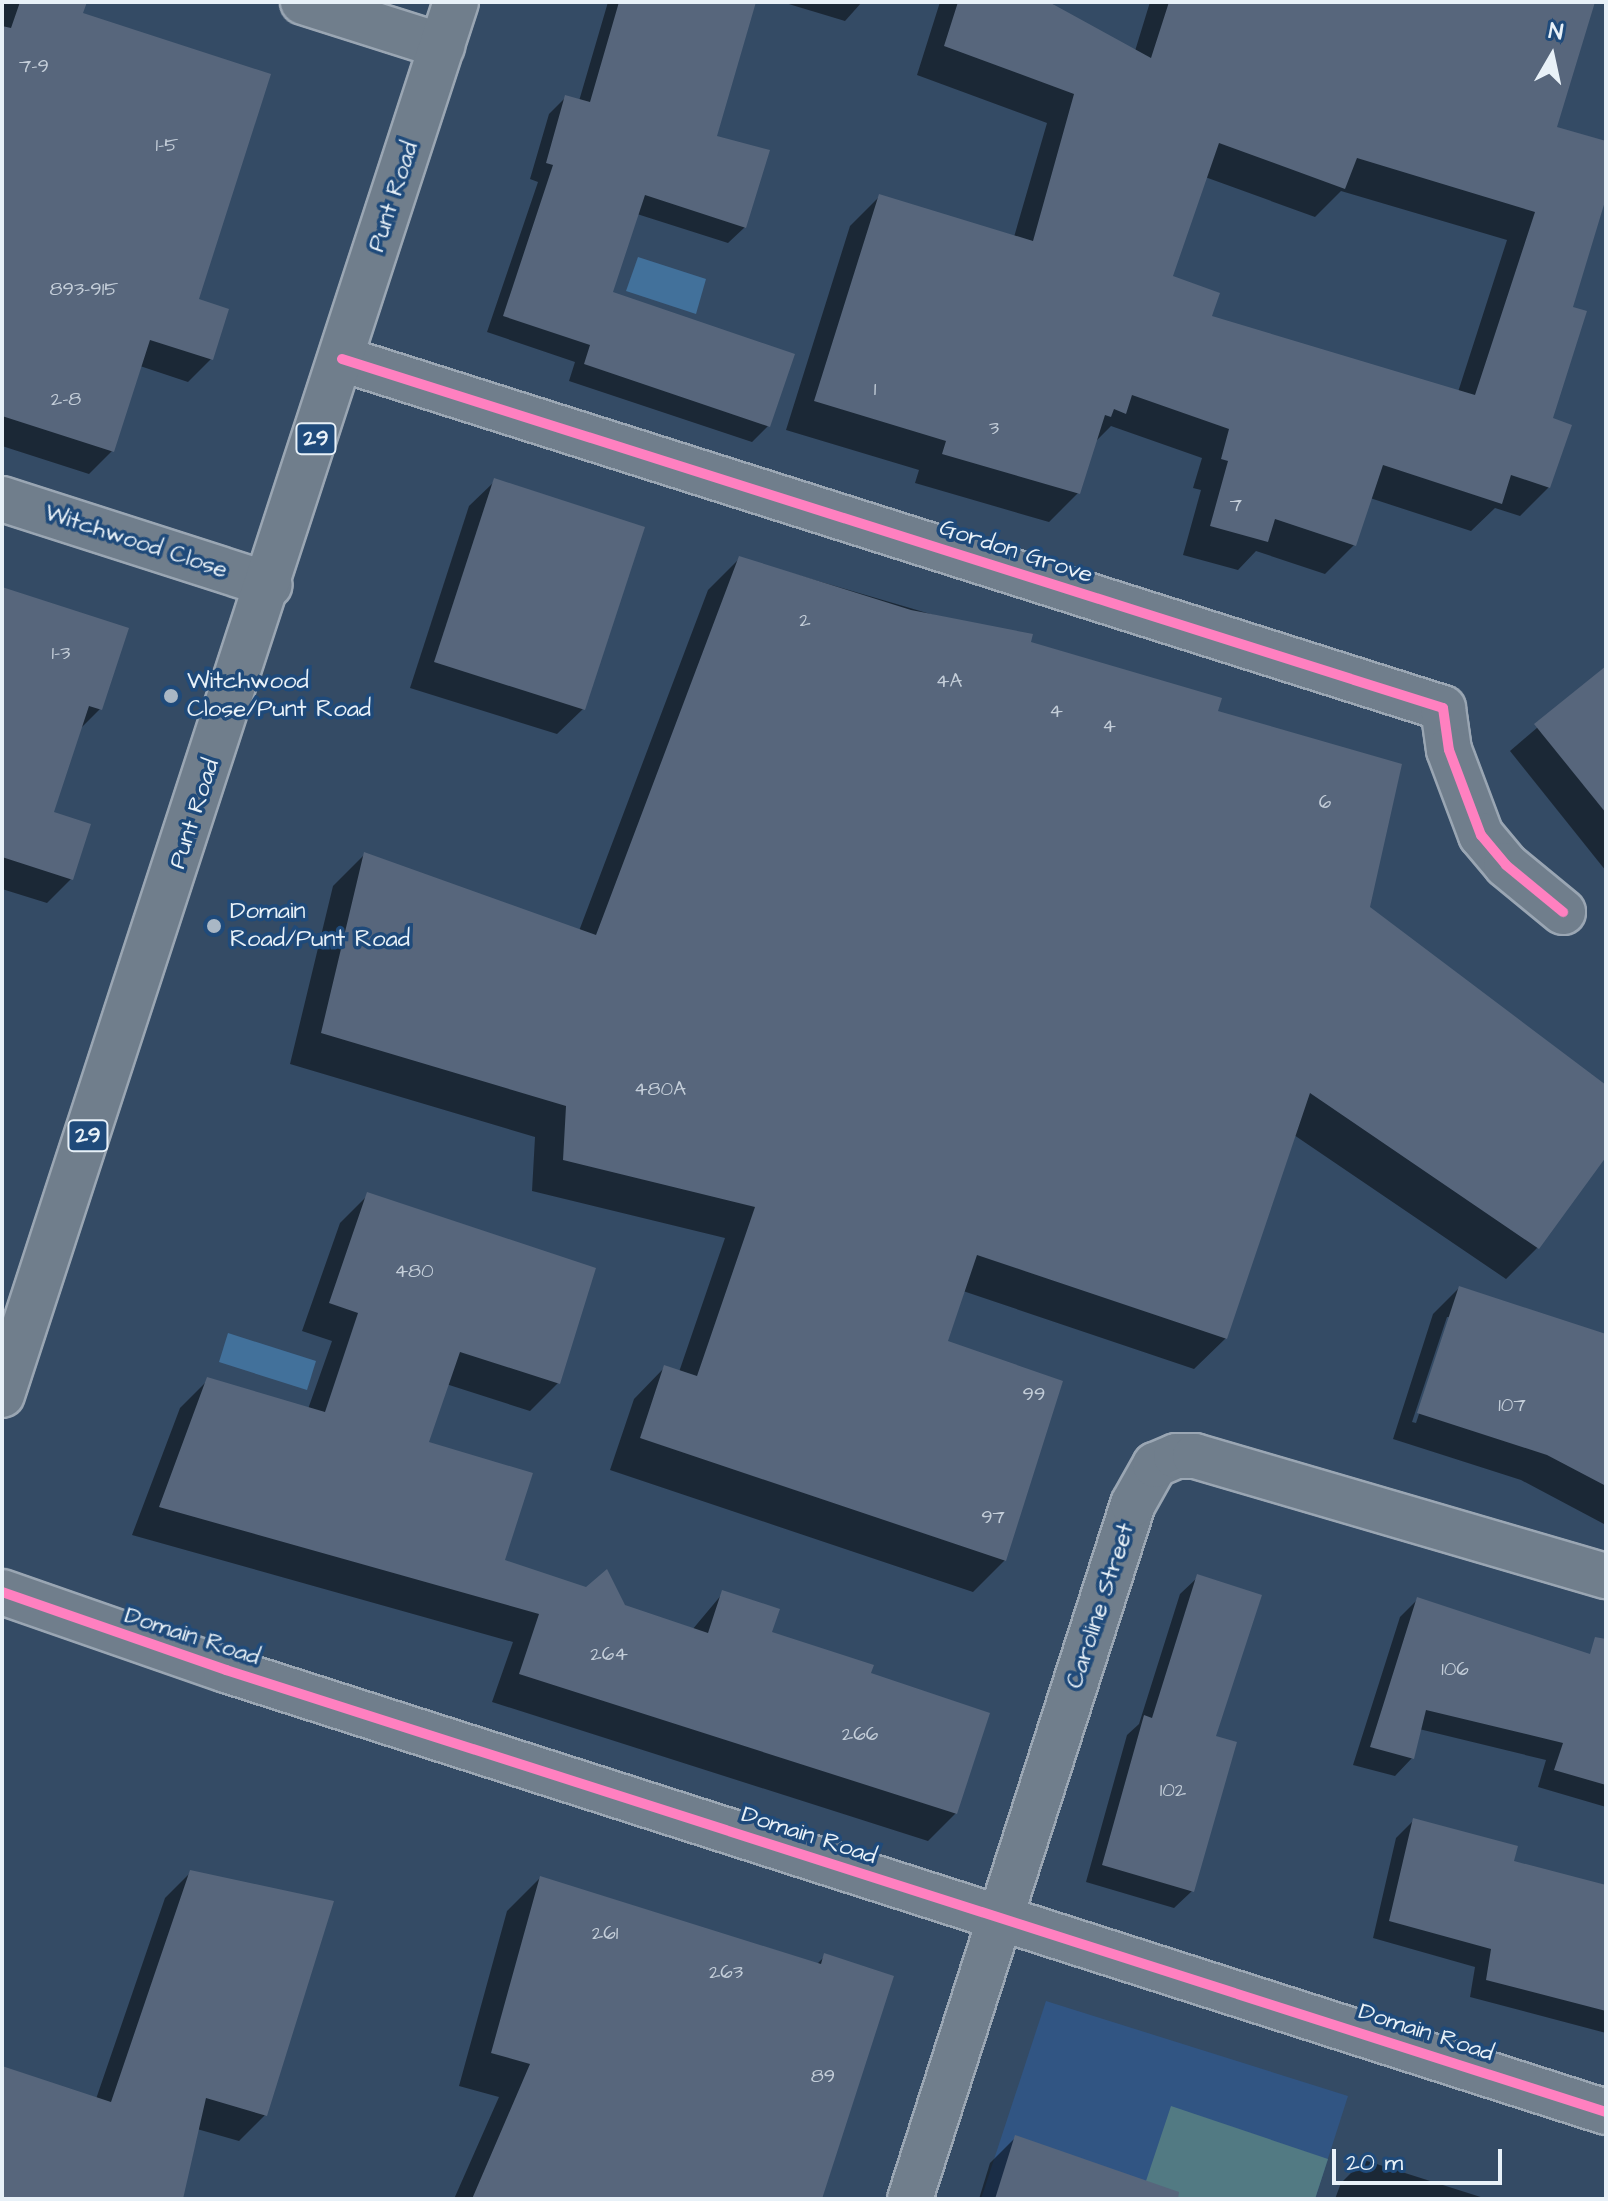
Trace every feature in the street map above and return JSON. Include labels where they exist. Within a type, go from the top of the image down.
[{"type":"main road","points":[[303,2],[442,46]]},
{"type":"main road","name":"Punt Road","points":[[2,1395],[270,585],[456,2]]},
{"type":"main road","name":"Gordon Grove","points":[[342,359],[1443,708],[1449,750],[1481,835],[1506,865],[1563,912]]},
{"type":"main road","name":"Witchwood Close","points":[[2,499],[270,585]]},
{"type":"main road","name":"Caroline Street","points":[[910,2199],[1136,1496],[1146,1476],[1165,1459],[1203,1458],[1606,1576]]},
{"type":"main road","name":"Domain Road","points":[[2,1592],[242,1675],[1606,2112]]},
{"type":"shaded area","points":[[638,257],[706,279],[696,314],[626,291]]},
{"type":"shaded area","points":[[228,1333],[316,1361],[307,1390],[219,1362]]},
{"type":"shaded area","points":[[1046,2001],[1348,2096],[1315,2199],[981,2199]]},
{"type":"green space","points":[[1171,2106],[1328,2159],[1315,2199],[1140,2199]]},
{"type":"building","points":[[20,2],[87,2],[83,13],[271,74],[199,299],[229,309],[213,360],[150,340],[114,452],[2,416],[2,26],[11,28]]},
{"type":"building","points":[[619,2],[756,2],[717,136],[770,150],[746,228],[645,195],[613,292],[795,354],[770,427],[584,364],[590,345],[503,316],[553,165],[546,163],[565,95],[590,102]]},
{"type":"building","points":[[958,2],[1049,2],[1151,58],[1169,2],[1595,2],[1557,127],[1606,141],[1606,198],[1573,307],[1587,311],[1553,418],[1572,425],[1550,488],[1511,475],[1502,504],[1383,465],[1356,546],[1275,519],[1268,542],[1210,526],[1228,461],[1221,459],[1229,429],[1132,395],[1126,414],[1114,409],[1111,417],[1105,415],[1080,494],[942,454],[946,441],[814,401],[879,194],[1033,241],[1074,94],[944,46]],"holes":[[[1219,143],[1345,189],[1357,158],[1535,212],[1475,395],[1212,316],[1220,293],[1173,276]]]},
{"type":"building","points":[[494,478],[645,527],[585,710],[434,662]]},
{"type":"building","points":[[739,556],[911,610],[1033,634],[1031,642],[1222,698],[1218,711],[1402,764],[1370,907],[1606,1085],[1606,1157],[1539,1249],[1310,1093],[1227,1339],[977,1255],[948,1341],[1063,1381],[1006,1561],[640,1438],[664,1365],[697,1376],[755,1207],[563,1160],[566,1106],[321,1033],[364,852],[596,935]]},
{"type":"building","points":[[2,587],[129,628],[102,710],[89,706],[54,812],[91,824],[73,880],[2,857]]},
{"type":"building","points":[[1606,666],[1606,813],[1534,724]]},
{"type":"building","points":[[367,1192],[596,1268],[560,1384],[460,1352],[429,1442],[533,1473],[505,1560],[586,1587],[607,1569],[625,1605],[708,1633],[722,1590],[780,1609],[772,1632],[874,1665],[871,1673],[990,1713],[957,1814],[519,1674],[539,1614],[159,1507],[207,1377],[325,1412],[358,1313],[329,1303]]},
{"type":"building","points":[[1459,1286],[1606,1334],[1606,1486],[1547,1455],[1417,1413]]},
{"type":"building","points":[[1197,1574],[1262,1595],[1216,1736],[1237,1742],[1194,1892],[1102,1865],[1144,1715],[1152,1718]]},
{"type":"building","points":[[1417,1597],[1590,1654],[1595,1637],[1606,1639],[1606,1785],[1554,1770],[1563,1743],[1426,1710],[1414,1759],[1370,1747]]},
{"type":"building","points":[[1413,1818],[1518,1846],[1514,1861],[1606,1885],[1606,2011],[1486,1980],[1491,1949],[1389,1921]]},
{"type":"building","points":[[190,1870],[334,1901],[267,2116],[206,2098],[183,2199],[2,2199],[2,2066],[111,2102]]},
{"type":"building","points":[[540,1876],[821,1964],[824,1953],[894,1976],[822,2199],[472,2199],[530,2064],[491,2053]]},
{"type":"building","points":[[1015,2135],[1179,2192],[1178,2199],[995,2199]]},
{"type":"cycle path","points":[[342,359],[1443,708],[1449,750],[1481,835],[1506,865],[1563,912]]},
{"type":"cycle path","points":[[2,1592],[226,1670],[1606,2112]]},
{"type":"place","name":"Witchwood Close/Punt Road","points":[[171,696]]},
{"type":"place","name":"Domain Road/Punt Road","points":[[214,926]]}]
